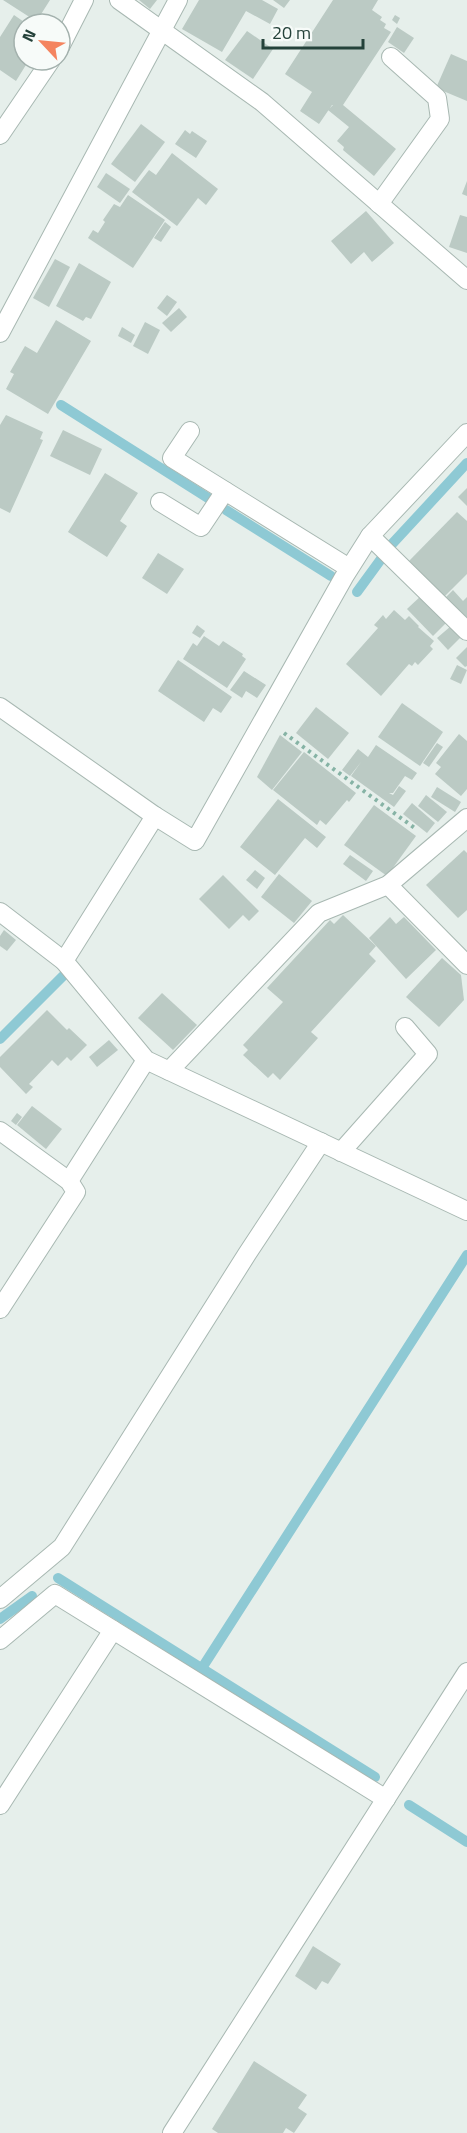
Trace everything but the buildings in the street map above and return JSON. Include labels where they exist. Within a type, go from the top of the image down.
[{"type":"street","points":[[72,24],[84,0]]},
{"type":"street","points":[[119,0],[262,102],[467,280]]},
{"type":"street","points":[[1,328],[178,0]]},
{"type":"street","points":[[379,204],[440,119],[436,98],[391,57]]},
{"type":"street","points":[[0,135],[43,72]]},
{"type":"street","points":[[190,431],[172,458],[349,568]]},
{"type":"street","points":[[0,707],[195,841],[349,568],[370,536],[467,433]]},
{"type":"street","points":[[160,502],[201,527],[225,491]]},
{"type":"street","points":[[370,536],[467,631]]},
{"type":"street","points":[[64,961],[156,816]]},
{"type":"street","points":[[169,1071],[319,913],[388,885],[436,844],[463,827]]},
{"type":"street","points":[[388,885],[467,964]]},
{"type":"street","points":[[0,912],[64,961],[146,1060],[467,1211]]},
{"type":"street","points":[[342,1152],[428,1053],[405,1027]]},
{"type":"street","points":[[69,1181],[146,1060]]},
{"type":"street","points":[[0,1131],[69,1181],[76,1192],[0,1309]]},
{"type":"street","points":[[0,1599],[62,1547],[321,1142]]},
{"type":"street","points":[[38,1567],[55,1594],[386,1799]]},
{"type":"street","points":[[0,1640],[55,1594]]},
{"type":"street","points":[[0,1805],[113,1630]]},
{"type":"street","points":[[172,2133],[467,1672]]},
{"type":"path","points":[[264,719],[436,844]]},
{"type":"waterway","points":[[61,405],[208,498]]},
{"type":"waterway","points":[[392,544],[467,463]]},
{"type":"waterway","points":[[226,510],[331,576]]},
{"type":"waterway","points":[[357,592],[384,555]]},
{"type":"waterway","points":[[0,1039],[63,976]]},
{"type":"waterway","points":[[202,1668],[467,1255]]},
{"type":"waterway","points":[[58,1578],[375,1777]]},
{"type":"waterway","points":[[0,1619],[32,1596]]},
{"type":"waterway","points":[[409,1805],[467,1842]]}]
